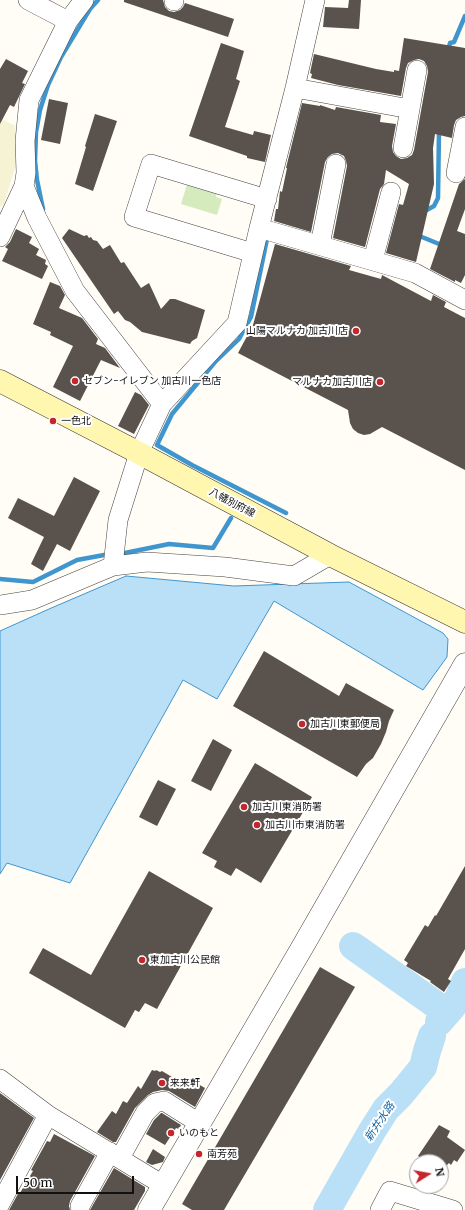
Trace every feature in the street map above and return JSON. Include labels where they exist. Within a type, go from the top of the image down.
[{"type":"main road","name":"八幡別府線","points":[[0,381],[330,555],[465,622]]},
{"type":"street","points":[[28,0],[68,21]]},
{"type":"street","points":[[0,237],[24,186],[26,173],[25,141],[28,100],[68,21],[84,0]]},
{"type":"street","points":[[113,566],[118,520],[139,453],[162,404],[237,323],[259,228],[295,88],[315,0]]},
{"type":"street","points":[[403,148],[418,70]]},
{"type":"street","points":[[295,88],[410,109]]},
{"type":"street","points":[[456,173],[465,127]]},
{"type":"street","points":[[253,253],[134,217],[151,164],[267,199]]},
{"type":"street","points":[[320,246],[336,164]]},
{"type":"street","points":[[24,186],[37,218],[75,291],[162,404]]},
{"type":"street","points":[[373,260],[391,192]]},
{"type":"street","points":[[259,228],[415,273],[465,300]]},
{"type":"street","points":[[0,604],[32,600],[113,566],[147,562],[225,567],[294,576],[330,555]]},
{"type":"street","points":[[149,1210],[465,664]]},
{"type":"street","points":[[0,1079],[48,1114],[163,1185]]},
{"type":"street","points":[[80,1206],[145,1113],[155,1104],[164,1101],[199,1123]]},
{"type":"street","points":[[0,1204],[48,1114]]},
{"type":"street","points":[[380,1210],[390,1191],[453,1210]]},
{"type":"shaded area","points":[[0,118],[15,126],[18,158],[4,204],[0,207]]},
{"type":"green space","points":[[188,181],[218,190],[216,197],[222,199],[217,215],[181,204]]},
{"type":"water","points":[[126,576],[234,586],[349,582],[443,633],[448,639],[447,657],[423,690],[274,601],[217,699],[183,680],[70,883],[7,863],[0,874],[0,631]]},
{"type":"building","points":[[124,0],[163,0],[165,7],[169,11],[174,12],[180,10],[185,3],[234,19],[228,37],[124,2]]},
{"type":"building","points":[[349,0],[361,0],[359,29],[323,27],[325,7],[348,8]]},
{"type":"building","points":[[404,38],[465,48],[465,116],[456,120],[452,138],[435,134],[433,148],[434,184],[416,262],[386,253],[399,204],[403,205],[409,184],[386,170],[384,184],[380,189],[365,247],[333,238],[347,166],[344,156],[338,153],[332,154],[325,162],[311,232],[274,221],[302,103],[320,105],[335,110],[336,107],[381,115],[380,122],[396,124],[392,146],[393,152],[396,156],[401,159],[412,155],[428,72],[424,61],[419,59],[408,63],[401,96],[338,85],[311,78],[312,74],[310,73],[314,54],[376,69],[394,72],[394,70],[399,71]]},
{"type":"building","points":[[221,43],[244,51],[236,79],[240,81],[225,127],[253,135],[254,131],[271,135],[265,162],[247,158],[247,156],[189,136]]},
{"type":"building","points":[[6,59],[28,71],[22,83],[25,84],[14,107],[10,105],[0,124],[0,69]]},
{"type":"building","points":[[49,99],[68,103],[60,144],[41,140]]},
{"type":"building","points":[[95,114],[117,121],[93,191],[75,184]]},
{"type":"building","points":[[465,179],[465,209],[457,231],[465,234],[465,275],[461,283],[455,280],[455,282],[430,269],[459,184]]},
{"type":"building","points":[[16,229],[32,237],[29,243],[39,249],[36,255],[46,260],[45,264],[48,266],[42,279],[2,261],[8,249],[5,247],[10,242]]},
{"type":"building","points":[[69,229],[84,236],[87,235],[89,238],[91,237],[93,240],[97,241],[103,249],[110,245],[121,263],[124,262],[141,288],[149,283],[161,309],[170,299],[175,299],[205,310],[197,338],[190,344],[142,332],[130,322],[125,320],[118,311],[114,314],[62,238]]},
{"type":"building","name":"マルナカ加古川店","points":[[275,244],[351,266],[349,270],[381,279],[382,275],[431,301],[433,295],[446,302],[444,307],[465,318],[465,470],[382,427],[370,434],[364,435],[358,433],[353,429],[350,423],[348,410],[238,353],[253,325]]},
{"type":"building","points":[[50,282],[60,286],[65,295],[59,308],[82,318],[98,339],[96,344],[105,348],[120,368],[101,360],[80,401],[53,387],[73,346],[50,335],[51,332],[33,324]]},
{"type":"building","points":[[135,392],[141,395],[149,405],[134,434],[118,426]]},
{"type":"building","points":[[74,477],[100,491],[70,551],[57,544],[43,571],[31,564],[44,537],[8,518],[18,498],[54,516]]},
{"type":"building","points":[[264,651],[339,696],[346,683],[394,710],[381,744],[373,758],[366,764],[357,777],[233,706]]},
{"type":"building","points":[[213,739],[232,750],[211,791],[191,781]]},
{"type":"building","name":"加古川市東消防署","points":[[255,763],[312,797],[261,883],[236,868],[231,876],[214,867],[217,861],[202,853]]},
{"type":"building","points":[[158,780],[176,789],[157,826],[139,817]]},
{"type":"building","points":[[465,866],[465,949],[448,979],[451,981],[444,992],[430,982],[431,981],[406,966],[408,963],[404,960],[425,925],[428,927],[435,915],[436,916]]},
{"type":"building","name":"東加古川公民館","points":[[149,871],[213,908],[157,1009],[145,1003],[139,1012],[135,1010],[125,1028],[29,973],[43,948],[91,975]]},
{"type":"building","points":[[320,967],[355,987],[224,1210],[192,1210],[182,1204]]},
{"type":"building","points":[[152,1070],[162,1071],[187,1086],[191,1080],[205,1088],[195,1107],[169,1091],[162,1090],[153,1092],[135,1108],[116,1142],[113,1142],[97,1132],[112,1111],[116,1114],[123,1101],[127,1103],[138,1086],[141,1089]]},
{"type":"building","points":[[0,1093],[34,1118],[0,1180]]},
{"type":"building","points":[[161,1113],[181,1125],[179,1129],[176,1128],[165,1145],[146,1134],[154,1120]]},
{"type":"building","points":[[439,1125],[450,1131],[447,1137],[465,1150],[457,1162],[454,1160],[451,1165],[449,1163],[449,1154],[419,1154]]},
{"type":"building","points":[[54,1134],[95,1156],[70,1201],[70,1210],[9,1210],[33,1171],[31,1170],[47,1141],[50,1142]]},
{"type":"building","points":[[153,1149],[165,1157],[163,1162],[152,1165],[146,1162]]},
{"type":"building","points":[[114,1168],[145,1187],[145,1191],[134,1210],[90,1210]]},
{"type":"waterway","points":[[43,209],[35,161],[36,132],[40,110],[48,85],[61,57],[90,9],[98,0]]},
{"type":"waterway","points":[[448,51],[450,43],[454,42],[465,16]]},
{"type":"waterway","points":[[425,211],[434,206],[438,198],[439,131]]},
{"type":"waterway","points":[[268,234],[251,317],[239,339],[215,362],[172,414],[157,445],[192,465],[286,513]]},
{"type":"waterway","points":[[417,235],[444,246]]},
{"type":"waterway","points":[[120,554],[169,544],[213,548],[231,518]]},
{"type":"waterway","points":[[0,579],[33,582],[77,560],[104,555]]},
{"type":"waterway","points":[[353,946],[435,1004]]},
{"type":"waterway","name":"新井水路","points":[[439,1022],[458,999],[465,982]]},
{"type":"waterway","name":"新井水路","points":[[327,1210],[386,1109],[401,1094],[423,1067],[432,1036]]},
{"type":"place","name":"山陽マルナカ 加古川店","points":[[356,331]]},
{"type":"place","name":"セブン-イレブン 加古川一色店","points":[[75,381]]},
{"type":"place","name":"マルナカ加古川店","points":[[380,382]]},
{"type":"place","name":"一色北","points":[[53,421]]},
{"type":"place","name":"加古川東郵便局","points":[[302,724]]},
{"type":"place","name":"加古川東消防署","points":[[244,807]]},
{"type":"place","name":"加古川市東消防署","points":[[257,825]]},
{"type":"place","name":"東加古川公民館","points":[[142,960]]},
{"type":"place","name":"来来軒","points":[[162,1083]]},
{"type":"place","name":"いのもと","points":[[171,1133]]},
{"type":"place","name":"南芳苑","points":[[199,1154]]}]
